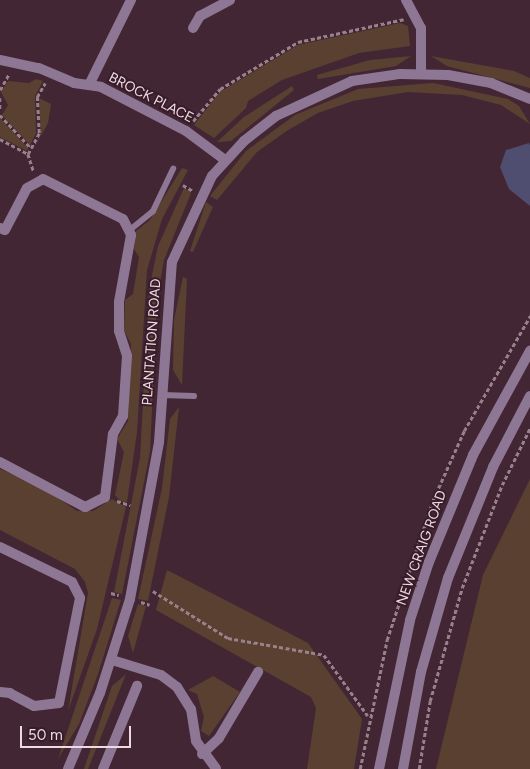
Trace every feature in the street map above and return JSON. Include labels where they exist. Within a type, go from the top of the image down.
[{"type":"street","points":[[90,83],[131,0]]},
{"type":"street","points":[[193,28],[200,16],[228,0]]},
{"type":"street","points":[[406,0],[422,40],[421,74]]},
{"type":"street","name":"BROCK PLACE","points":[[0,60],[14,65],[51,72],[74,83],[90,83],[186,131],[225,160]]},
{"type":"street","name":"PLANTATION ROAD","points":[[68,769],[112,660],[144,540],[162,395],[172,262],[200,195],[225,160],[258,129],[306,98],[376,76],[421,74],[477,79],[530,99]]},
{"type":"street","points":[[0,228],[5,230],[28,188],[37,180],[50,181],[123,219],[131,229],[119,302],[119,331],[127,356],[123,416],[113,434],[105,497],[85,506],[0,462]]},
{"type":"street","name":"NEW CRAIG ROAD","points":[[379,769],[410,620],[429,562],[473,455],[530,351]]},
{"type":"street","points":[[402,769],[421,672],[448,578],[493,467],[530,396]]},
{"type":"street","points":[[0,547],[72,582],[80,598],[59,703],[34,706],[10,693],[0,692]]},
{"type":"street","points":[[112,660],[161,675],[177,687],[191,709],[202,754],[216,769]]},
{"type":"street","points":[[202,754],[219,738],[258,672]]},
{"type":"street","points":[[103,769],[137,686]]},
{"type":"lane","points":[[131,229],[153,211],[173,169]]},
{"type":"lane","points":[[162,395],[194,396]]},
{"type":"path","points":[[186,131],[220,89],[298,42],[414,17]]},
{"type":"path","points":[[0,90],[14,65]]},
{"type":"path","points":[[28,154],[39,133],[37,97],[51,72]]},
{"type":"path","points":[[0,98],[0,110]]},
{"type":"path","points":[[0,115],[31,148]]},
{"type":"path","points":[[0,139],[28,154],[37,180]]},
{"type":"path","points":[[419,769],[430,701],[462,588],[502,485],[530,428]]},
{"type":"path","points":[[153,591],[228,638],[324,655],[368,716]]},
{"type":"shaded area","points":[[400,23],[408,26],[410,46],[359,53],[282,80],[248,101],[246,108],[214,138],[194,125],[220,92],[298,45]]},
{"type":"shaded area","points":[[411,56],[396,66],[318,79],[317,75],[370,60]]},
{"type":"shaded area","points":[[431,56],[514,71],[530,78],[530,88],[447,66]]},
{"type":"shaded area","points":[[36,79],[43,81],[35,96],[36,133],[30,145],[2,115],[8,105],[1,92],[8,81],[29,83]]},
{"type":"shaded area","points":[[433,83],[508,99],[519,106],[530,124],[501,105],[462,95],[408,92],[353,101],[318,113],[288,130],[257,152],[217,200],[210,196],[246,151],[295,115],[358,89]]},
{"type":"shaded area","points":[[292,86],[294,90],[231,141],[217,142],[244,117]]},
{"type":"shaded area","points":[[39,98],[51,104],[48,123],[31,154],[41,135]]},
{"type":"shaded area","points":[[0,118],[28,148],[27,151],[0,137]]},
{"type":"shaded area","points":[[182,168],[188,170],[162,219],[147,270],[137,432],[127,502],[120,501],[115,495],[124,452],[117,439],[128,421],[131,344],[124,330],[125,300],[133,294],[139,257],[134,249],[136,231],[150,220]]},
{"type":"shaded area","points":[[184,188],[191,193],[164,260],[157,300],[150,452],[122,594],[114,592],[140,458],[149,290],[158,246]]},
{"type":"shaded area","points":[[206,202],[213,207],[193,252],[190,251]]},
{"type":"shaded area","points":[[183,277],[187,279],[182,385],[173,370],[174,320]]},
{"type":"shaded area","points":[[179,407],[169,497],[148,601],[138,599],[162,488],[170,419]]},
{"type":"shaded area","points":[[0,469],[42,487],[77,511],[93,511],[112,499],[126,507],[97,629],[68,711],[88,593],[85,582],[75,569],[0,530]]},
{"type":"shaded area","points":[[530,479],[530,769],[436,769],[483,575]]},
{"type":"shaded area","points":[[167,570],[308,643],[362,719],[354,769],[307,769],[316,708],[311,697],[156,610]]},
{"type":"shaded area","points":[[112,598],[121,600],[98,674],[79,724],[58,759]]},
{"type":"shaded area","points":[[138,604],[146,606],[133,653],[128,636]]},
{"type":"shaded area","points":[[126,674],[88,769],[84,769],[112,686]]},
{"type":"shaded area","points":[[213,676],[240,692],[209,736],[201,731],[204,717],[197,694],[188,690]]},
{"type":"water","points":[[529,143],[530,206],[509,189],[500,167],[506,150]]}]
